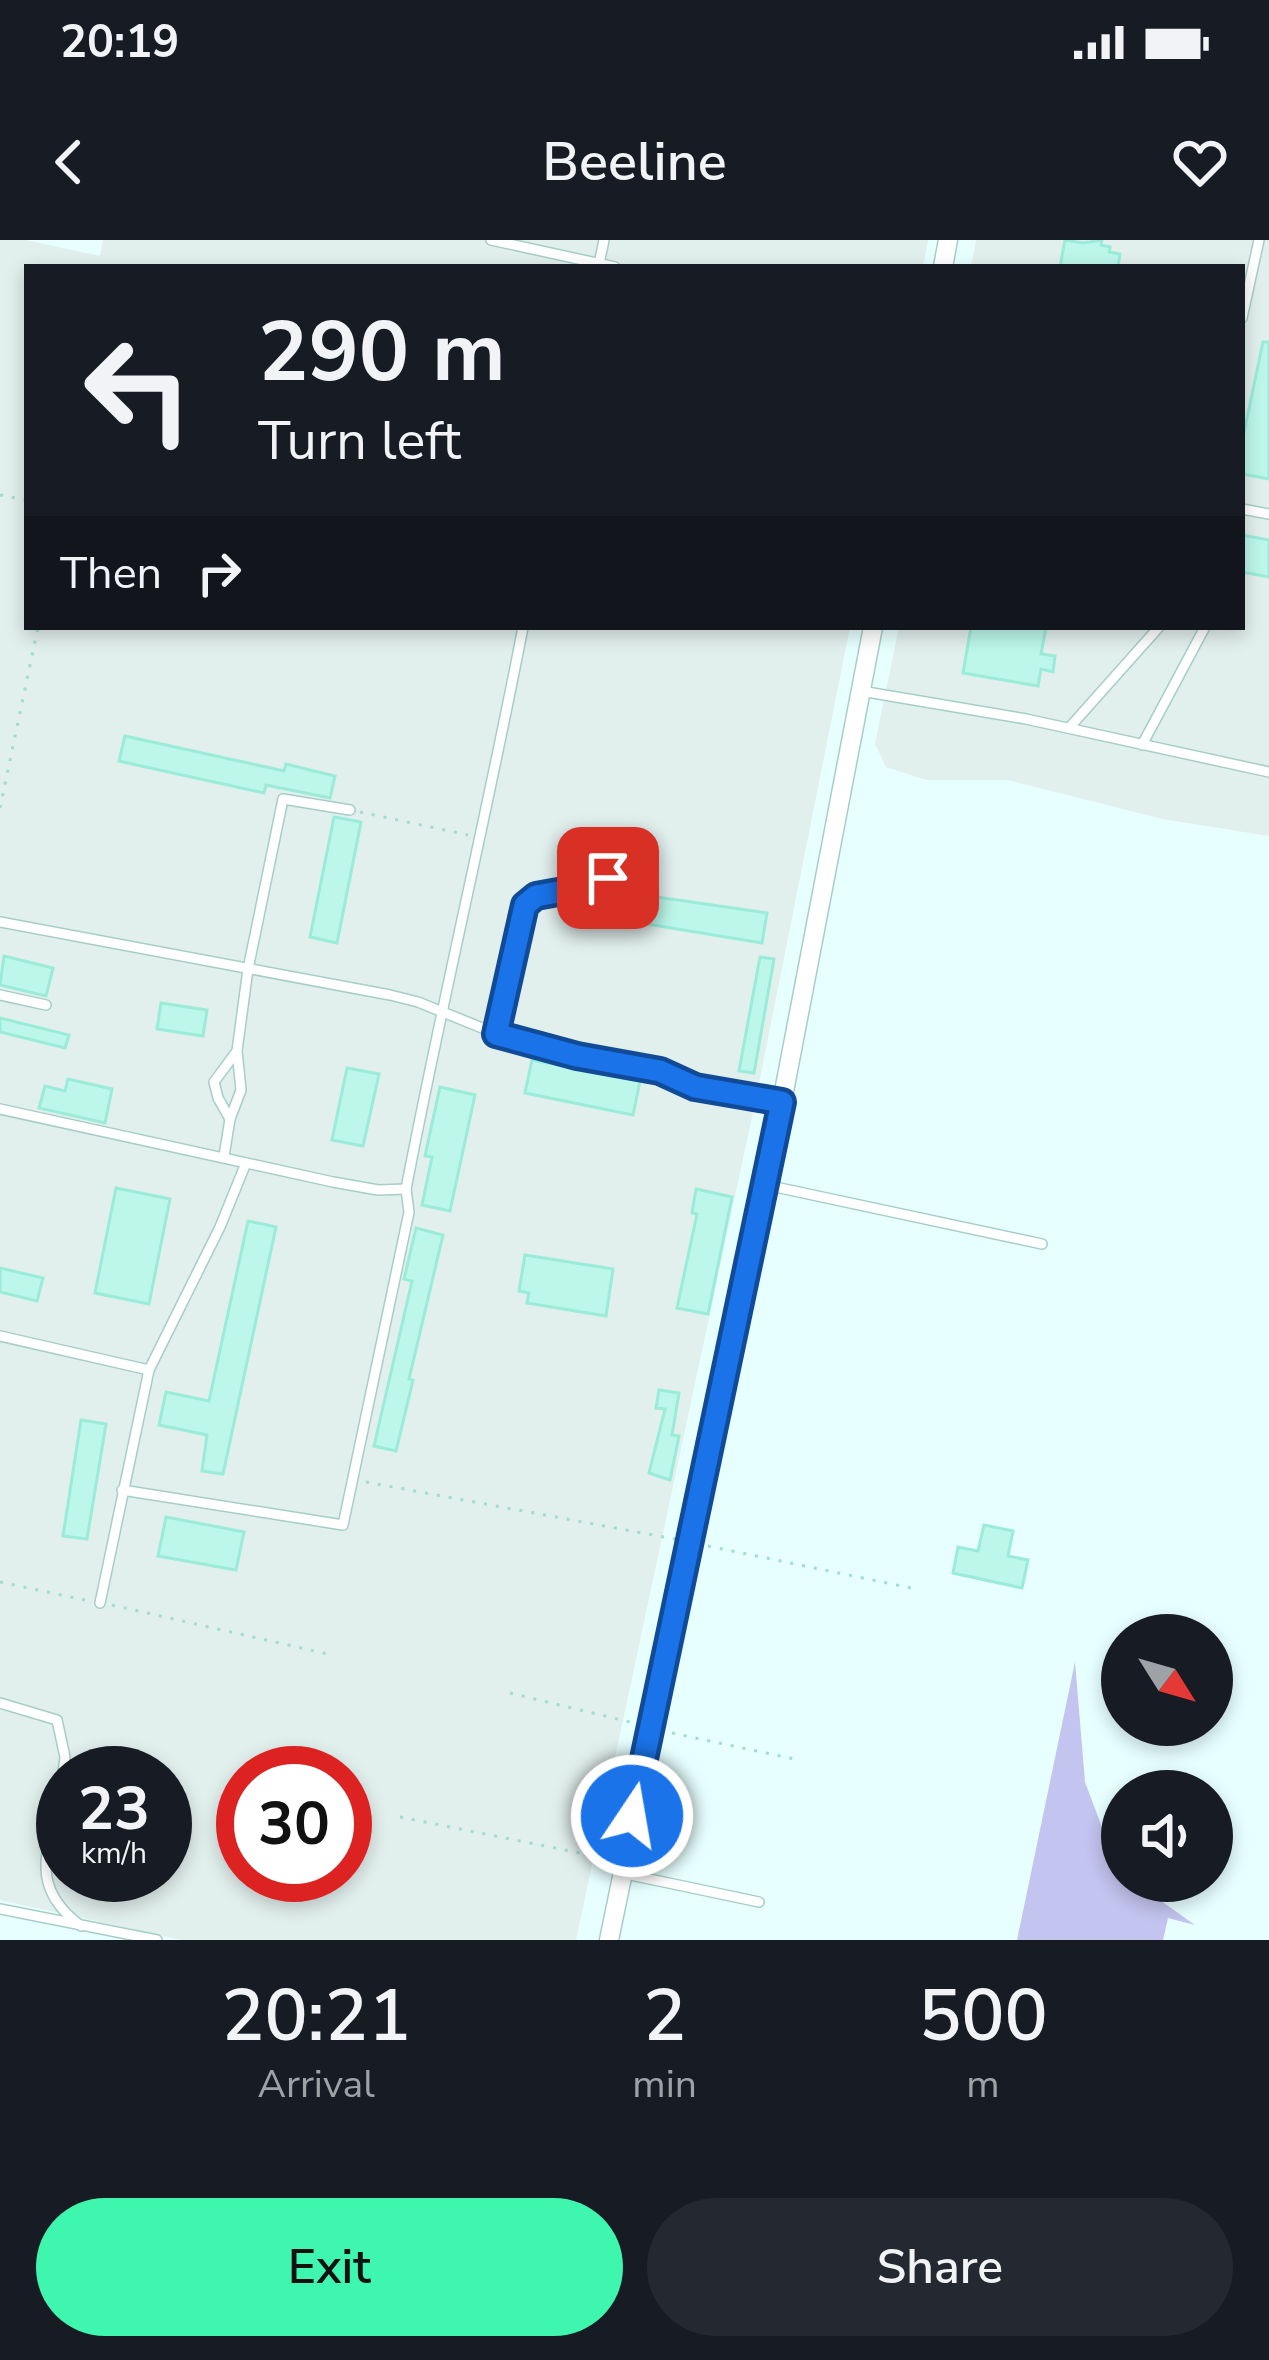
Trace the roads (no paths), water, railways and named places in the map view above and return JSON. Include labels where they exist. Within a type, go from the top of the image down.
[{"type":"street","points":[[609,1940],[766,1185],[872,630]]},
{"type":"lane","points":[[491,240],[594,264]]},
{"type":"lane","points":[[1245,303],[1258,240]]},
{"type":"lane","points":[[122,1490],[343,1525],[409,1212],[406,1189],[440,1012],[522,630]]},
{"type":"lane","points":[[1069,728],[1156,630]]},
{"type":"lane","points":[[1142,745],[1203,630]]},
{"type":"lane","points":[[861,691],[1069,728],[1269,772]]},
{"type":"lane","points":[[224,1156],[241,1090],[237,1051],[248,969],[283,799],[350,810]]},
{"type":"lane","points":[[496,1034],[525,905],[536,896],[575,889],[583,878],[608,878]]},
{"type":"lane","points":[[0,922],[390,995],[496,1034],[577,1056],[660,1071],[695,1087],[782,1102]]},
{"type":"lane","points":[[0,995],[46,1005]]},
{"type":"lane","points":[[230,1119],[214,1082],[237,1051]]},
{"type":"lane","points":[[0,1109],[378,1190],[406,1189]]},
{"type":"lane","points":[[100,1603],[149,1370],[220,1227],[246,1163]]},
{"type":"lane","points":[[766,1185],[1042,1244]]},
{"type":"lane","points":[[0,1336],[149,1370]]},
{"type":"lane","points":[[0,1703],[57,1720],[63,1746]]},
{"type":"lane","points":[[622,1868],[759,1902]]},
{"type":"lane","points":[[54,1902],[81,1926]]},
{"type":"lane","points":[[0,1909],[157,1940]]}]
